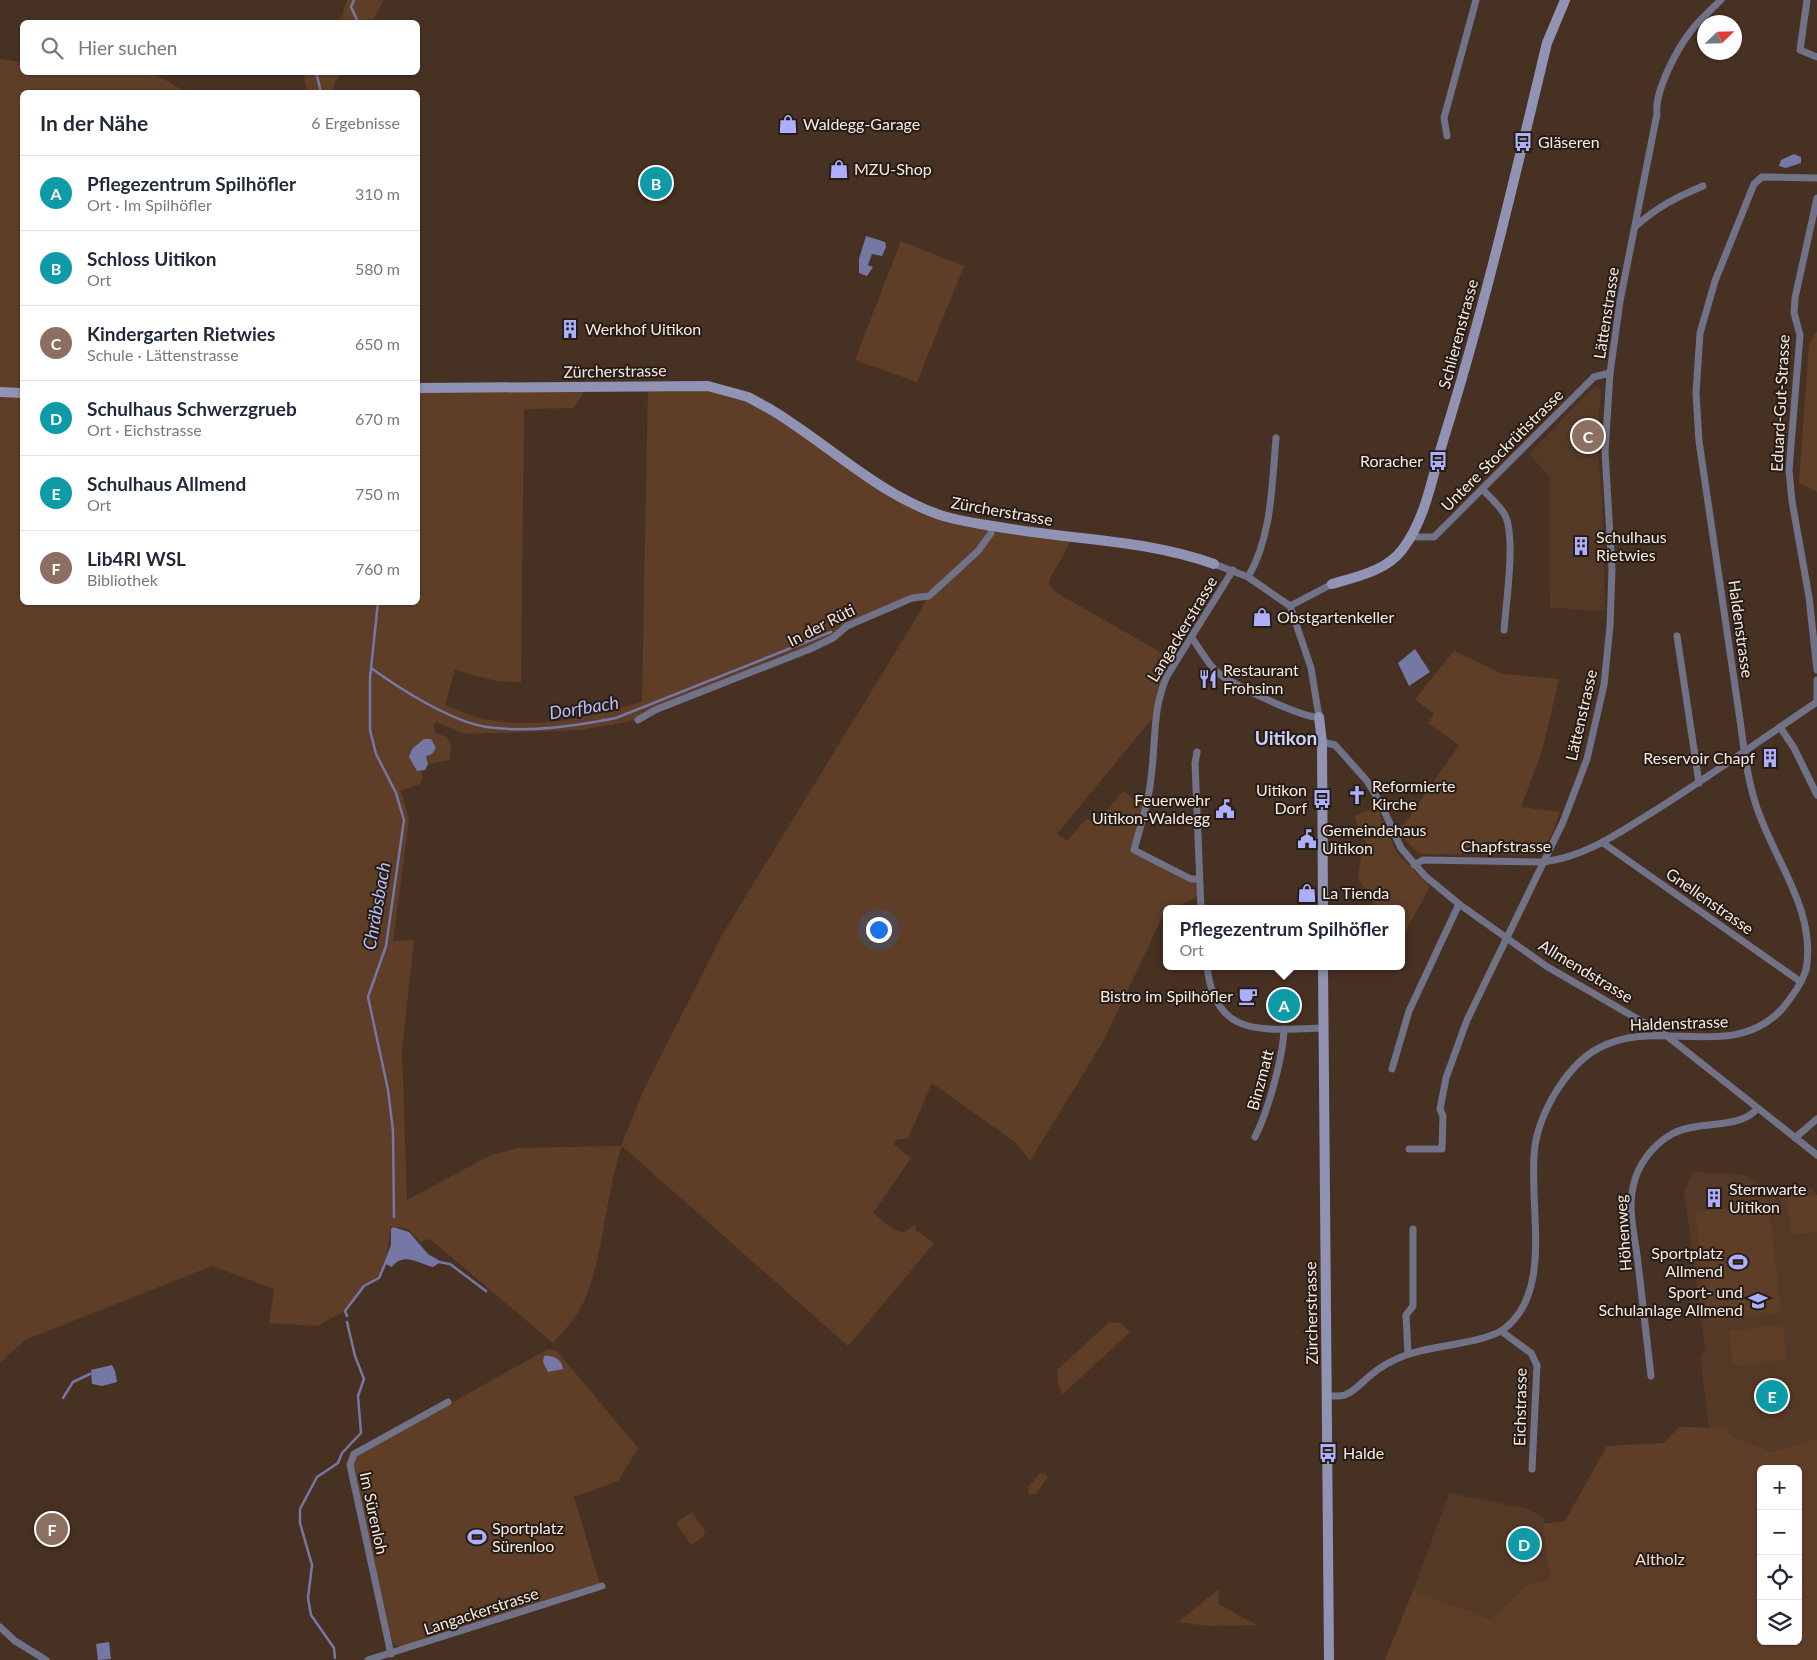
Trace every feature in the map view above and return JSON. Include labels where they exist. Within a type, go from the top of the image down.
[{"type":"street","points":[[1446,136],[1444,118],[1476,0]]},
{"type":"street","name":"Schlierenstrasse","points":[[1290,606],[1332,584],[1378,568],[1400,552],[1411,537],[1422,513],[1464,370],[1547,42],[1565,0]]},
{"type":"street","name":"Lättenstrasse","points":[[1409,1148],[1442,1149],[1443,1116],[1440,1109],[1446,1078],[1467,1020],[1564,822],[1587,759],[1604,685],[1610,626],[1612,569],[1605,452],[1610,373],[1620,301],[1657,114],[1656,104],[1664,81],[1681,47],[1696,25],[1721,0]]},
{"type":"street","points":[[1807,0],[1800,50],[1817,57]]},
{"type":"street","name":"Haldenstrasse","points":[[1327,1396],[1348,1394],[1386,1363],[1408,1354],[1501,1331],[1515,1320],[1526,1305],[1533,1279],[1535,1149],[1539,1126],[1547,1107],[1570,1071],[1599,1048],[1628,1036],[1647,1034],[1715,1038],[1747,1032],[1776,1015],[1790,1000],[1801,982],[1810,955],[1808,917],[1758,812],[1744,752],[1699,441],[1696,393],[1700,333],[1715,281],[1754,184],[1762,177],[1817,178]]},
{"type":"street","points":[[1636,226],[1652,211],[1669,200],[1703,186]]},
{"type":"street","name":"Eduard-Gut-Strasse","points":[[1817,198],[1795,298],[1794,313],[1800,335],[1789,470],[1792,501],[1811,606],[1817,670]]},
{"type":"street","name":"Untere Stockrütistrasse","points":[[1411,537],[1434,537],[1594,377],[1610,373]]},
{"type":"street","name":"Zürcherstrasse","points":[[420,388],[698,385],[723,389],[748,398],[782,416],[891,491],[912,503],[940,515],[1031,533],[1148,546],[1183,553],[1248,577],[1290,606]]},
{"type":"street","points":[[0,392],[20,394]]},
{"type":"street","points":[[1248,577],[1256,564],[1266,530],[1276,438]]},
{"type":"street","points":[[1482,489],[1499,506],[1506,517],[1509,532],[1508,586],[1504,630]]},
{"type":"street","name":"In der Rüti","points":[[638,720],[655,710],[810,649],[833,638],[848,626],[912,598],[928,596],[978,550],[991,533],[992,526]]},
{"type":"street","name":"Langackerstrasse","points":[[1199,879],[1191,879],[1134,850],[1151,779],[1155,715],[1161,690],[1167,676],[1233,570]]},
{"type":"street","points":[[1290,606],[1310,668],[1322,742],[1323,905]]},
{"type":"street","points":[[1677,636],[1699,782]]},
{"type":"street","points":[[1192,638],[1208,662],[1226,679],[1302,714],[1319,717]]},
{"type":"street","points":[[1817,680],[1817,702]]},
{"type":"street","name":"Chapfstrasse","points":[[1414,865],[1423,860],[1543,862],[1561,859],[1602,843],[1699,782],[1817,702]]},
{"type":"street","points":[[1780,727],[1794,748],[1817,795]]},
{"type":"street","name":"Allmendstrasse","points":[[1322,742],[1334,745],[1367,780],[1381,804],[1400,845],[1414,865],[1459,904],[1546,966],[1667,1036],[1817,1155]]},
{"type":"street","points":[[1197,752],[1195,763],[1201,905]]},
{"type":"street","name":"Gnellenstrasse","points":[[1602,843],[1801,982]]},
{"type":"street","points":[[1392,1068],[1408,1011],[1459,904]]},
{"type":"street","points":[[1207,970],[1209,988],[1215,1001],[1232,1021],[1259,1029],[1324,1028]]},
{"type":"street","name":"Zürcherstrasse","points":[[1323,970],[1329,1660]]},
{"type":"street","name":"Binzmatt","points":[[1255,1137],[1262,1122],[1284,1043],[1284,1029]]},
{"type":"street","name":"Höhenweg","points":[[1651,1376],[1632,1209],[1636,1175],[1652,1150],[1672,1134],[1692,1126],[1742,1120],[1752,1116],[1757,1109]]},
{"type":"street","points":[[1795,1138],[1817,1119]]},
{"type":"street","points":[[1408,1354],[1406,1315],[1413,1306],[1413,1229]]},
{"type":"street","name":"Eichstrasse","points":[[1501,1331],[1531,1353],[1537,1365],[1532,1469]]},
{"type":"street","name":"Im Sürenloh","points":[[391,1654],[350,1465],[354,1454],[448,1402]]},
{"type":"street","name":"Langackerstrasse","points":[[368,1660],[602,1586]]},
{"type":"street","points":[[0,1627],[15,1641],[46,1660]]},
{"type":"shaded area","points":[[1595,386],[1601,389],[1597,443],[1602,495],[1605,611],[1550,608],[1549,476],[1529,454]]},
{"type":"shaded area","name":"Sport- und Schulanlage Allmend","points":[[1693,1172],[1747,1175],[1767,1190],[1813,1188],[1817,1196],[1817,1439],[1813,1441],[1771,1452],[1730,1436],[1726,1428],[1709,1428],[1700,1356],[1705,1349],[1684,1192]]},
{"type":"shaded area","points":[[1449,1493],[1526,1508],[1544,1517],[1550,1577],[1526,1586],[1493,1619],[1413,1591]]},
{"type":"green space","points":[[347,0],[384,0],[373,20],[336,20],[342,17]]},
{"type":"green space","points":[[0,59],[20,62],[20,75],[156,75],[183,90],[20,90],[20,605],[420,605],[420,388],[587,386],[574,408],[524,409],[521,682],[496,681],[455,670],[445,705],[483,719],[527,723],[566,720],[624,707],[642,701],[648,386],[698,385],[748,397],[891,491],[940,515],[1073,538],[1049,580],[1050,586],[1057,593],[1176,661],[1155,715],[1057,834],[1067,841],[1086,819],[1096,823],[1123,791],[1145,808],[1134,850],[1199,879],[1200,895],[1180,905],[1163,905],[1163,915],[1104,1040],[1030,1161],[1015,1142],[932,1083],[908,1138],[896,1140],[894,1145],[911,1158],[873,1213],[890,1227],[902,1233],[916,1225],[915,1230],[934,1243],[848,1346],[622,1146],[616,1165],[601,1244],[591,1282],[579,1311],[553,1343],[430,1239],[420,1242],[408,1229],[391,1226],[385,1264],[379,1278],[364,1286],[345,1311],[317,1326],[269,1323],[274,1289],[212,1266],[25,1340],[0,1363]],"holes":[[[928,596],[722,935],[643,1092],[621,1146],[518,1148],[489,1156],[407,1200],[402,1050],[414,940],[393,941],[409,820],[401,791],[420,784],[423,778],[421,770],[417,771],[431,739],[426,756],[428,764],[450,760],[451,746],[447,737],[435,733],[433,724],[437,722],[465,734],[581,730],[638,720],[833,638],[878,611],[904,601]]]},
{"type":"green space","points":[[305,75],[340,75],[335,82],[333,90],[306,90],[304,80]]},
{"type":"green space","points":[[901,241],[964,266],[917,382],[855,360]]},
{"type":"green space","points":[[1817,331],[1817,492],[1799,483],[1809,344]]},
{"type":"green space","points":[[1454,651],[1503,674],[1559,679],[1542,751],[1521,807],[1560,812],[1549,839],[1545,845],[1534,853],[1526,855],[1421,854],[1408,842],[1399,827],[1405,823],[1459,745],[1428,723],[1434,714],[1415,699]]},
{"type":"green space","points":[[1374,808],[1379,812],[1397,853],[1430,887],[1405,932],[1405,905],[1372,905],[1373,902],[1358,878],[1362,848],[1369,847],[1358,829],[1355,816]]},
{"type":"green space","points":[[1817,1195],[1817,1232],[1791,1235],[1787,1199]]},
{"type":"green space","name":"Sportplatz Allmend","points":[[1769,1203],[1781,1313],[1708,1321],[1695,1212]]},
{"type":"green space","points":[[1109,1322],[1121,1323],[1130,1332],[1063,1394],[1058,1384],[1057,1370]]},
{"type":"green space","points":[[1783,1325],[1787,1360],[1733,1366],[1729,1331]]},
{"type":"green space","name":"Sportplatz Sürenloo","points":[[548,1349],[557,1351],[638,1448],[618,1481],[574,1497],[600,1584],[401,1647],[393,1643],[352,1464],[356,1456]]},
{"type":"green space","name":"Altholz","points":[[1679,1427],[1726,1428],[1730,1436],[1771,1452],[1817,1439],[1817,1660],[1385,1660],[1413,1591],[1492,1619],[1526,1586],[1550,1577],[1543,1524],[1565,1521],[1607,1446],[1664,1443]]},
{"type":"green space","points":[[1040,1473],[1046,1474],[1047,1478],[1036,1494],[1029,1494],[1028,1487]]},
{"type":"green space","points":[[692,1512],[705,1531],[704,1536],[691,1545],[676,1523]]},
{"type":"green space","points":[[1219,1589],[1218,1604],[1257,1625],[1209,1626],[1178,1622]]},
{"type":"water","points":[[1794,154],[1801,157],[1801,163],[1786,168],[1779,166],[1781,160]]},
{"type":"water","points":[[866,236],[885,242],[886,247],[882,256],[872,254],[868,265],[873,267],[867,276],[859,273],[859,259]]},
{"type":"water","points":[[1415,649],[1430,672],[1409,686],[1398,663]]},
{"type":"water","points":[[424,739],[431,739],[436,748],[432,754],[426,756],[428,764],[425,770],[417,771],[409,757],[412,749]]},
{"type":"water","points":[[393,1227],[409,1232],[428,1254],[440,1261],[439,1263],[433,1267],[406,1259],[396,1262],[392,1267],[384,1263],[391,1245],[391,1229]]},
{"type":"water","points":[[544,1356],[551,1356],[557,1359],[563,1369],[548,1372],[543,1362]]},
{"type":"water","points":[[112,1365],[117,1382],[102,1386],[92,1384],[91,1370]]},
{"type":"water","points":[[109,1642],[111,1659],[98,1660],[96,1644]]},
{"type":"waterway","name":"Chräbsbach","points":[[354,0],[351,7],[357,20]]},
{"type":"waterway","name":"Chräbsbach","points":[[317,75],[320,90]]},
{"type":"waterway","name":"Chräbsbach","points":[[378,605],[370,678],[370,730],[376,754],[396,793],[404,820],[386,946],[368,997],[388,1090],[393,1131],[394,1217]]},
{"type":"waterway","name":"Dorfbach","points":[[371,668],[427,704],[473,724],[503,729],[552,728],[616,718],[831,632]]},
{"type":"waterway","points":[[439,1262],[450,1264],[486,1291]]},
{"type":"waterway","points":[[347,1316],[345,1311],[364,1286],[379,1278],[385,1264]]},
{"type":"waterway","points":[[335,1658],[334,1648],[311,1615],[308,1598],[312,1565],[300,1523],[300,1509],[317,1477],[338,1463],[342,1453],[361,1433],[358,1396],[364,1379],[355,1356],[347,1322]]},
{"type":"waterway","points":[[63,1398],[73,1382],[90,1374]]},
{"type":"place","name":"Waldegg-Garage","points":[[788,124]]},
{"type":"place","name":"Gläseren","points":[[1523,142]]},
{"type":"place","name":"MZU-Shop","points":[[839,169]]},
{"type":"place","name":"Schloss Uitikon","points":[[656,183]]},
{"type":"place","name":"Werkhof Uitikon","points":[[570,329]]},
{"type":"place","name":"Kindergarten Rietwies","points":[[1588,436]]},
{"type":"place","name":"Roracher","points":[[1438,461]]},
{"type":"place","name":"Schulhaus Rietwies","points":[[1581,546]]},
{"type":"place","name":"Obstgartenkeller","points":[[1262,617]]},
{"type":"place","name":"Restaurant Frohsinn","points":[[1208,679]]},
{"type":"place","name":"Reservoir Chapf","points":[[1770,758]]},
{"type":"place","name":"Reformierte Kirche","points":[[1357,795]]},
{"type":"place","name":"Uitikon Dorf","points":[[1322,799]]},
{"type":"place","name":"Feuerwehr Uitikon-Waldegg","points":[[1225,809]]},
{"type":"place","name":"Gemeindehaus Uitikon","points":[[1307,839]]},
{"type":"place","name":"La Tienda","points":[[1307,893]]},
{"type":"place","name":"Bistro im Spilhöfler","points":[[1248,996]]},
{"type":"place","name":"Pflegezentrum Spilhöfler","points":[[1284,1005]]},
{"type":"place","name":"Sternwarte Uitikon","points":[[1714,1198]]},
{"type":"place","name":"Sportplatz Allmend","points":[[1738,1262]]},
{"type":"place","name":"Sport- und Schulanlage Allmend","points":[[1758,1301]]},
{"type":"place","name":"Schulhaus Allmend","points":[[1772,1396]]},
{"type":"place","name":"Halde","points":[[1328,1453]]},
{"type":"place","name":"Lib4RI WSL","points":[[52,1529]]},
{"type":"place","name":"Sportplatz Sürenloo","points":[[477,1537]]},
{"type":"place","name":"Schulhaus Schwerzgrueb","points":[[1524,1544]]},
{"type":"district","name":"Uitikon","points":[[1286,738]]}]
